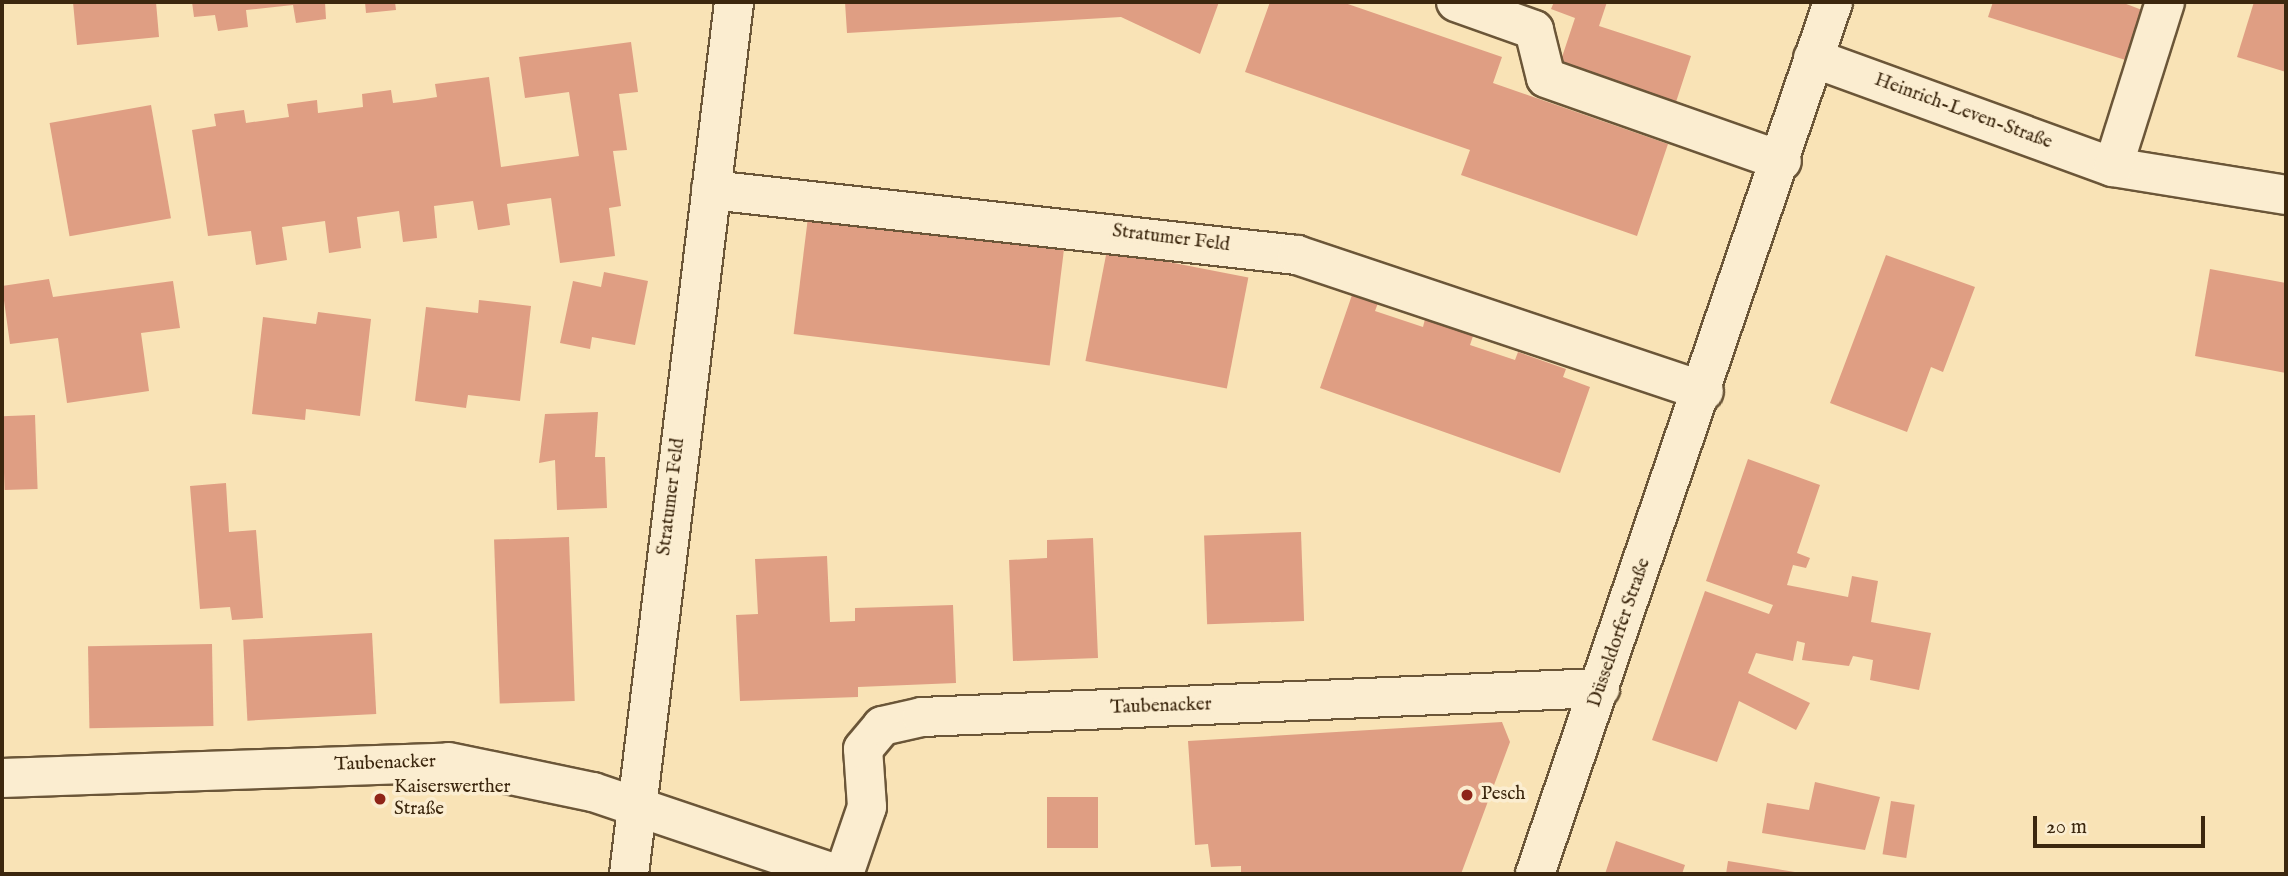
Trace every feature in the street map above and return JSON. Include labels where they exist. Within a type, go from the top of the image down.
[{"type":"street","name":"Stratumer Feld","points":[[629,874],[640,806],[646,707],[734,2]]},
{"type":"street","points":[[1456,2],[1534,30],[1546,78],[1782,161]]},
{"type":"street","name":"Düsseldorfer Straße","points":[[1535,874],[1704,391],[1833,2]]},
{"type":"street","points":[[2113,167],[2165,2]]},
{"type":"street","name":"Heinrich-Leven-Straße","points":[[1814,58],[2113,167],[2286,195]]},
{"type":"street","name":"Stratumer Feld","points":[[711,190],[1297,254],[1704,391]]},
{"type":"street","name":"Taubenacker","points":[[844,874],[867,807],[863,749],[881,726],[922,717],[1600,688]]},
{"type":"street","name":"Taubenacker","points":[[2,778],[449,762],[640,806],[836,874]]},
{"type":"building","points":[[73,2],[156,2],[159,37],[77,45]]},
{"type":"building","points":[[192,2],[325,2],[326,19],[296,23],[293,5],[246,10],[248,27],[218,31],[215,15],[194,17]]},
{"type":"building","points":[[365,2],[395,2],[396,10],[366,13]]},
{"type":"building","points":[[845,2],[1219,2],[1200,54],[1121,17],[847,33]]},
{"type":"building","points":[[1270,2],[1342,2],[1502,57],[1493,83],[1668,144],[1637,236],[1461,175],[1470,150],[1245,72]]},
{"type":"building","points":[[1554,2],[1607,2],[1599,26],[1691,56],[1676,102],[1560,63],[1575,18],[1551,9]]},
{"type":"building","points":[[1993,2],[2121,2],[2150,13],[2135,63],[1988,17]]},
{"type":"building","points":[[2254,2],[2286,2],[2286,72],[2237,57]]},
{"type":"building","points":[[631,42],[638,92],[619,94],[627,150],[613,151],[621,206],[609,208],[615,256],[560,263],[551,198],[507,204],[510,225],[478,230],[473,201],[434,206],[437,238],[403,242],[399,211],[357,217],[361,248],[329,253],[325,221],[282,227],[287,260],[256,265],[251,231],[208,236],[192,130],[216,126],[214,114],[244,110],[246,123],[289,117],[287,104],[317,100],[318,113],[363,107],[362,94],[391,90],[393,103],[418,100],[437,97],[435,84],[489,77],[501,167],[579,156],[569,92],[525,98],[519,57]]},
{"type":"building","points":[[151,105],[171,218],[70,236],[50,123]]},
{"type":"building","points":[[809,209],[1065,240],[1050,366],[794,334]]},
{"type":"building","points":[[1107,250],[1248,277],[1227,388],[1085,361]]},
{"type":"building","points":[[1886,255],[1975,287],[1943,372],[1931,367],[1907,432],[1830,403]]},
{"type":"building","points":[[2210,269],[2286,283],[2286,373],[2195,356]]},
{"type":"building","points":[[604,272],[648,281],[635,345],[592,337],[590,349],[560,343],[573,281],[601,287]]},
{"type":"building","points":[[49,279],[53,297],[173,281],[180,328],[141,333],[149,391],[67,403],[58,338],[10,344],[2,286]]},
{"type":"building","points":[[1352,295],[1378,303],[1375,311],[1423,327],[1425,319],[1473,336],[1470,345],[1515,360],[1518,352],[1566,369],[1563,377],[1590,387],[1560,473],[1320,388]]},
{"type":"building","points":[[479,300],[531,306],[520,401],[468,395],[466,408],[415,401],[426,307],[478,313]]},
{"type":"building","points":[[318,312],[371,319],[360,416],[306,409],[305,420],[252,414],[263,317],[316,324]]},
{"type":"building","points":[[598,412],[595,457],[605,457],[607,508],[557,510],[555,460],[539,463],[545,414]]},
{"type":"building","points":[[35,415],[38,489],[5,490],[2,416]]},
{"type":"building","points":[[1748,459],[1820,485],[1797,553],[1810,558],[1806,568],[1793,565],[1787,585],[1848,597],[1852,576],[1878,581],[1871,622],[1931,633],[1919,690],[1870,680],[1873,660],[1853,656],[1849,666],[1802,660],[1805,643],[1797,641],[1793,661],[1756,653],[1748,673],[1810,703],[1796,730],[1739,701],[1717,762],[1652,740],[1705,591],[1769,614],[1773,605],[1706,581]]},
{"type":"building","points":[[226,483],[229,532],[256,530],[263,618],[232,620],[230,607],[200,609],[190,486]]},
{"type":"building","points":[[1301,532],[1304,621],[1207,624],[1204,535]]},
{"type":"building","points":[[569,537],[575,701],[500,704],[494,540]]},
{"type":"building","points":[[1093,538],[1098,658],[1013,661],[1009,560],[1047,558],[1047,540]]},
{"type":"building","points":[[827,556],[830,622],[855,621],[855,608],[953,605],[956,683],[858,687],[858,697],[740,701],[736,615],[758,614],[755,559]]},
{"type":"building","points":[[372,633],[376,714],[247,721],[243,640]]},
{"type":"building","points":[[212,644],[213,726],[89,728],[88,646]]},
{"type":"building","points":[[1502,722],[1510,742],[1461,874],[1241,874],[1241,866],[1211,867],[1208,844],[1195,845],[1188,741]]},
{"type":"building","points":[[1815,782],[1880,797],[1865,850],[1762,833],[1767,803],[1809,810]]},
{"type":"building","points":[[1047,797],[1098,797],[1098,848],[1047,848]]},
{"type":"building","points":[[1891,801],[1915,805],[1906,858],[1883,854]]},
{"type":"building","points":[[1616,841],[1685,865],[1682,874],[1605,874]]},
{"type":"building","points":[[1728,861],[1801,873],[1801,874],[1726,874]]},
{"type":"place","name":"Pesch","points":[[1467,795]]},
{"type":"place","name":"Kaiserswerther Straße","points":[[380,799]]}]
